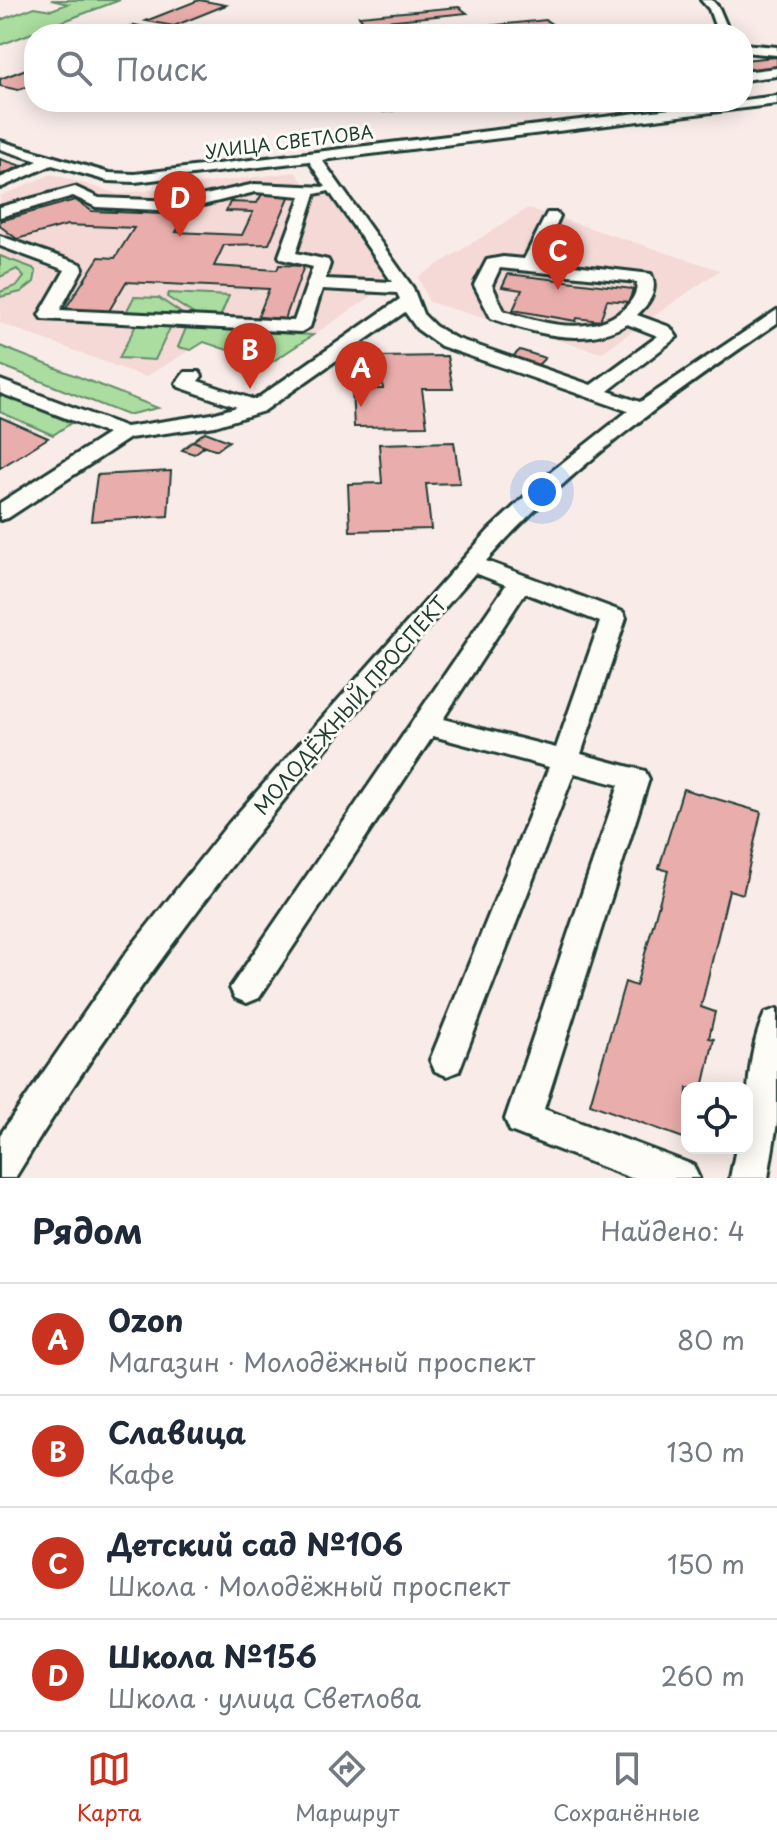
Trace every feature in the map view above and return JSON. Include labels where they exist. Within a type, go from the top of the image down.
[{"type":"street","points":[[706,0],[714,8],[720,24]]},
{"type":"street","points":[[753,47],[777,51]]},
{"type":"street","points":[[753,75],[777,72]]},
{"type":"street","name":"УЛИЦА СВЕТЛОВА","points":[[753,103],[777,100]]},
{"type":"street","name":"УЛИЦА СВЕТЛОВА","points":[[0,145],[120,179],[679,112]]},
{"type":"street","points":[[313,157],[406,294],[413,315],[425,328],[448,342],[641,409]]},
{"type":"street","points":[[0,184],[51,160]]},
{"type":"street","points":[[0,212],[71,192],[79,192],[96,202],[179,206],[255,188],[334,189]]},
{"type":"street","points":[[0,241],[75,268],[47,313],[51,316],[295,328],[303,325],[322,262],[287,256],[309,196],[305,190]]},
{"type":"street","points":[[530,265],[552,216]]},
{"type":"street","points":[[503,262],[645,278],[640,305],[625,317],[604,329],[570,329],[497,314],[482,286],[493,264],[503,262]]},
{"type":"street","points":[[317,284],[406,294]]},
{"type":"street","points":[[0,513],[124,433],[215,420],[257,407],[406,294]]},
{"type":"street","name":"МОЛОДЁЖНЫЙ ПРОСПЕКТ","points":[[0,1168],[52,1081],[192,893],[332,720],[473,564],[530,502],[641,409],[777,315]]},
{"type":"street","points":[[594,392],[668,337],[664,331],[625,317]]},
{"type":"street","points":[[192,376],[186,383],[257,407]]},
{"type":"street","points":[[0,386],[124,433]]},
{"type":"street","points":[[447,1060],[565,761],[614,618],[473,564]]},
{"type":"street","points":[[247,988],[520,582]]},
{"type":"street","points":[[426,724],[635,779],[523,1119],[680,1178]]},
{"type":"street","points":[[749,1178],[777,1024]]},
{"type":"shaded area","points":[[295,172],[314,195],[328,195],[390,277],[378,292],[269,364],[204,342],[145,377],[0,323],[0,196],[52,174],[118,194]]},
{"type":"shaded area","points":[[528,208],[720,270],[601,353],[429,302],[418,277]]},
{"type":"green space","points":[[51,0],[120,0],[56,24],[24,24],[24,36],[0,45],[0,20],[35,7],[51,10],[68,4]]},
{"type":"green space","points":[[0,256],[33,268],[36,272],[34,282],[21,292],[0,297],[0,292],[18,285],[24,277],[17,269],[0,277]]},
{"type":"green space","points":[[169,293],[229,296],[218,322],[197,316],[167,297]]},
{"type":"green space","points":[[134,297],[159,298],[187,317],[123,318]]},
{"type":"green space","points":[[136,325],[171,326],[155,360],[119,358]]},
{"type":"green space","points":[[186,328],[313,335],[269,364],[204,342],[191,350],[178,347]]},
{"type":"green space","points":[[0,346],[158,408],[127,415],[0,365]]},
{"type":"green space","points":[[0,393],[71,423],[53,435],[0,412]]},
{"type":"building","points":[[199,0],[226,5],[179,24],[146,21]]},
{"type":"building","points":[[459,7],[467,13],[365,23],[359,16]]},
{"type":"building","points":[[546,20],[552,24],[506,24]]},
{"type":"building","points":[[777,57],[777,67],[753,69],[753,59]]},
{"type":"building","points":[[24,70],[24,88],[18,90],[0,86],[0,79]]},
{"type":"building","points":[[0,159],[22,166],[0,175]]},
{"type":"building","points":[[262,194],[290,195],[269,244],[224,245],[214,266],[277,270],[279,265],[304,266],[285,319],[258,317],[269,289],[126,282],[106,316],[62,314],[99,257],[115,258],[134,228],[67,225],[17,239],[0,226],[0,221],[75,200],[92,211],[186,215],[176,232],[242,235],[253,212],[226,211],[230,202],[257,203]]},
{"type":"building","points":[[508,274],[633,289],[629,302],[607,300],[600,321],[577,318],[576,321],[513,310],[522,290],[502,287]]},
{"type":"building","points":[[520,350],[545,358],[537,366],[511,358]]},
{"type":"building","points":[[447,356],[453,389],[422,389],[427,426],[354,427],[352,389],[383,389],[380,357]]},
{"type":"building","points":[[0,417],[48,438],[0,468]]},
{"type":"building","points":[[205,432],[229,441],[217,450],[193,441]]},
{"type":"building","points":[[193,441],[205,446],[194,454],[182,450]]},
{"type":"building","points":[[454,442],[460,483],[426,484],[431,529],[350,531],[348,484],[382,483],[379,444]]},
{"type":"building","points":[[171,471],[168,516],[91,521],[97,475]]},
{"type":"building","points":[[683,789],[761,812],[743,894],[729,890],[701,1007],[715,1012],[709,1038],[714,1039],[704,1082],[681,1082],[681,1137],[590,1104],[625,982],[636,986],[668,871],[659,868]]},
{"type":"place","name":"Школа №156","points":[[180,237]]},
{"type":"place","name":"Детский сад №106","points":[[558,290]]},
{"type":"place","name":"Славица","points":[[250,389]]},
{"type":"place","name":"Ozon","points":[[361,407]]}]
